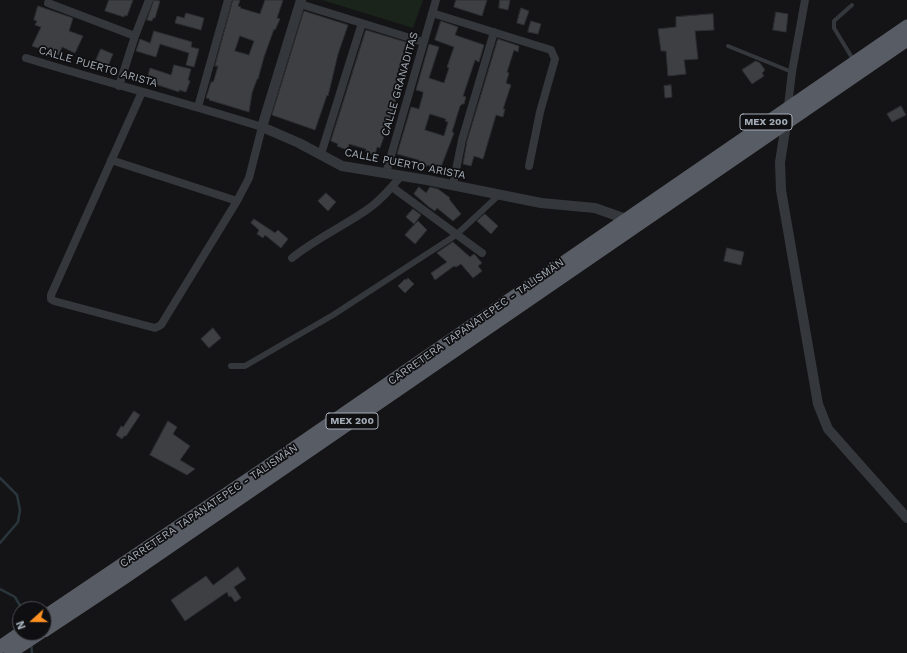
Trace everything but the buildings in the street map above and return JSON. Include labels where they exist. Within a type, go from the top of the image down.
[{"type":"highway","name":"CARRETERA TAPANATEPEC - TALISMÁN","points":[[52,619],[262,470],[788,106],[907,26]]},
{"type":"highway","name":"CARRETERA TAPANATEPEC - TALISMÁN","points":[[52,619],[124,578],[907,40]]},
{"type":"highway","points":[[0,646],[16,642]]},
{"type":"street","points":[[119,86],[135,36],[149,0]]},
{"type":"street","points":[[198,106],[228,0]]},
{"type":"street","name":"CALLE GRANADITAS","points":[[386,174],[436,0]]},
{"type":"street","points":[[805,0],[792,72],[787,122],[780,162],[781,190],[818,404],[828,429],[906,516]]},
{"type":"street","points":[[142,92],[51,295],[54,301],[155,328],[161,325],[237,201],[249,178],[262,127],[300,2],[423,42]]},
{"type":"street","points":[[48,3],[135,36]]},
{"type":"street","points":[[432,13],[551,50],[555,59],[540,112],[529,166]]},
{"type":"street","points":[[321,154],[362,23]]},
{"type":"street","points":[[453,185],[462,140],[494,32]]},
{"type":"street","name":"CALLE PUERTO ARISTA","points":[[26,58],[119,86],[198,106],[262,127],[321,154],[342,166],[453,185],[541,203],[595,208],[626,219]]},
{"type":"street","points":[[111,160],[237,201]]},
{"type":"street","points":[[292,258],[370,208],[402,176]]},
{"type":"street","points":[[392,187],[482,253]]},
{"type":"street","points":[[231,366],[245,366],[333,315],[456,235],[500,194]]},
{"type":"lane","points":[[852,5],[834,21],[834,28],[855,61]]},
{"type":"lane","points":[[728,46],[792,72]]},
{"type":"shaded area","points":[[322,0],[423,0],[413,28]]},
{"type":"waterway","points":[[0,478],[17,495],[20,510],[18,522],[0,543]]},
{"type":"waterway","points":[[0,589],[15,597],[17,601]]},
{"type":"waterway","points":[[31,643],[32,653]]}]
